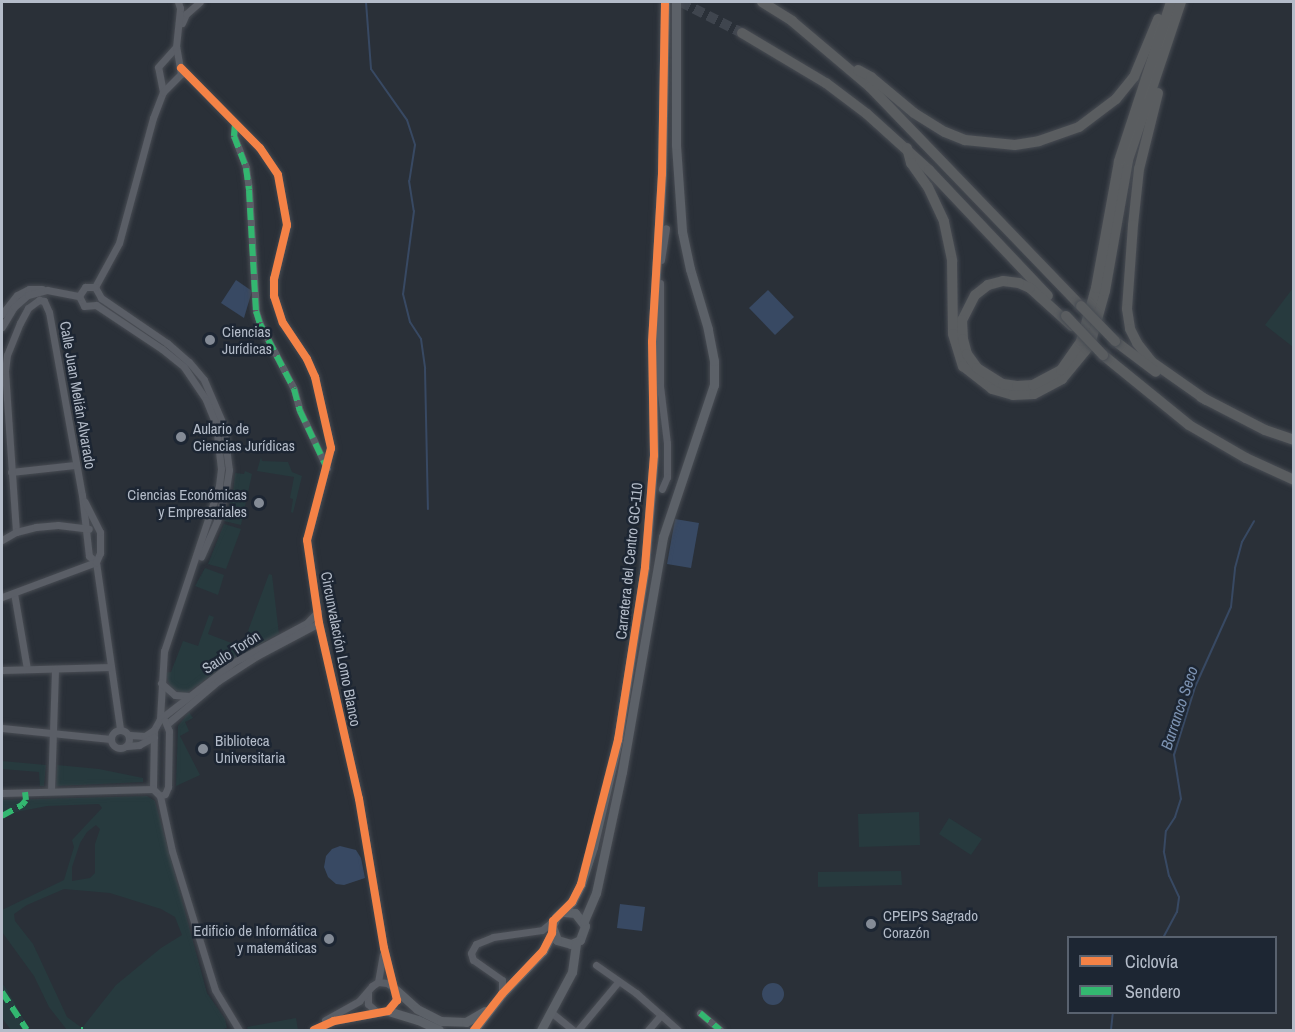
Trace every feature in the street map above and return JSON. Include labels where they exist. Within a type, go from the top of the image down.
[{"type":"highway","points":[[762,2],[792,21],[844,63],[887,103],[1115,341],[1164,378],[1265,430],[1293,440]]},
{"type":"highway","points":[[844,63],[871,77],[914,113],[945,132],[965,140],[1015,145],[1040,141],[1079,127],[1116,99],[1134,77],[1164,2]]},
{"type":"highway","points":[[1172,2],[1119,160],[1100,290],[1086,327],[1071,356],[1061,370],[1033,385],[1003,384],[988,377],[967,354],[963,339],[962,320],[975,295],[988,285],[1003,281],[1019,283],[1030,288],[1064,317],[1082,333],[1103,355],[1163,406],[1246,458],[1293,480]]},
{"type":"highway","points":[[1183,2],[1151,114],[1139,169],[1127,309],[1130,329],[1146,355],[1206,400]]},
{"type":"highway","points":[[907,148],[911,163],[928,186],[944,222],[952,261],[956,349],[963,366],[992,389],[1013,394],[1034,394],[1062,379],[1090,345],[1128,160],[1183,2]]},
{"type":"highway","points":[[742,33],[826,83],[907,148],[1064,317]]},
{"type":"main road","name":"Carretera del Centro GC-110","points":[[564,912],[581,884],[593,847],[618,741],[645,567],[654,455],[652,342],[665,2]]},
{"type":"main road","name":"Carretera del Centro GC-110","points":[[584,921],[596,893],[622,772],[663,537],[714,386],[714,361],[708,329],[690,269],[682,231],[676,146],[676,2]]},
{"type":"main road","points":[[474,1030],[502,994],[543,951],[552,933],[553,921],[564,912],[576,913],[584,921],[585,931],[576,943],[572,972],[541,1030]]},
{"type":"main road","points":[[552,933],[563,944],[576,943]]},
{"type":"main road","points":[[395,989],[429,1016],[454,1023],[474,1018],[494,1004]]},
{"type":"main road","points":[[388,1011],[418,1020],[439,1030]]},
{"type":"street","points":[[95,287],[119,243],[153,118],[163,92],[175,81],[181,68],[176,47],[179,28],[178,2]]},
{"type":"street","points":[[179,28],[186,14],[200,2]]},
{"type":"street","points":[[163,92],[158,68],[176,47]]},
{"type":"street","name":"Circunvalación Lomo Blanco","points":[[181,68],[260,148],[278,175],[287,225],[274,279],[274,296],[283,323],[307,359],[315,377],[331,448],[307,540],[319,623],[359,799],[384,948],[395,989]]},
{"type":"street","points":[[161,80],[192,81]]},
{"type":"street","points":[[235,124],[234,136],[246,168],[249,190],[256,310],[260,324],[294,389],[300,411],[327,468]]},
{"type":"street","points":[[662,489],[667,477],[667,442],[660,386],[658,332],[661,256],[666,228]]},
{"type":"street","points":[[79,296],[85,287],[95,287],[100,292],[99,302]]},
{"type":"street","points":[[2,314],[17,296],[29,289],[79,296]]},
{"type":"street","points":[[2,327],[20,300],[47,290]]},
{"type":"street","points":[[79,296],[84,306],[99,302]]},
{"type":"street","name":"Calle Juan Melián Alvarado","points":[[11,472],[5,371],[7,355],[28,308],[34,301],[44,301],[49,312],[82,495],[89,556],[96,562]]},
{"type":"street","points":[[99,302],[184,368],[202,392],[216,425],[220,450],[219,486],[189,584],[164,651],[160,719],[154,733],[153,789],[160,796],[172,851],[215,990],[239,1030]]},
{"type":"street","points":[[16,532],[11,472],[75,465]]},
{"type":"street","name":"Calle Juan Melián Alvarado","points":[[82,495],[100,532],[100,552],[96,562],[120,729]]},
{"type":"street","points":[[2,540],[16,532],[58,525],[87,528],[100,532]]},
{"type":"street","points":[[2,597],[96,562]]},
{"type":"street","points":[[14,593],[27,669]]},
{"type":"street","name":"Saulo Torón","points":[[160,719],[234,662],[307,623],[318,610]]},
{"type":"street","name":"Saulo Torón","points":[[167,724],[218,681],[319,623]]},
{"type":"street","points":[[299,633],[321,632]]},
{"type":"street","points":[[2,670],[111,667]]},
{"type":"street","points":[[51,791],[55,669]]},
{"type":"street","points":[[161,683],[175,695],[189,696]]},
{"type":"street","points":[[160,719],[167,724],[168,787],[165,794],[160,796]]},
{"type":"street","points":[[2,728],[110,739]]},
{"type":"street","points":[[110,739],[113,732],[120,729],[130,735],[145,736],[154,733]]},
{"type":"street","points":[[110,739],[114,746],[120,748],[139,744],[154,733]]},
{"type":"street","points":[[127,746],[130,735]]},
{"type":"street","points":[[2,793],[153,789]]},
{"type":"street","points":[[502,994],[502,980],[479,967],[473,960],[471,953],[476,944],[493,937],[535,932],[553,921]]},
{"type":"street","points":[[313,1030],[359,1001],[378,982],[384,948]]},
{"type":"street","points":[[596,965],[678,1030]]},
{"type":"street","points":[[578,1030],[618,981]]},
{"type":"street","points":[[313,1030],[334,1021],[388,1011],[397,1000],[395,989],[387,983],[378,982]]},
{"type":"street","points":[[368,992],[368,1004],[378,1012]]},
{"type":"street","points":[[552,1013],[573,1030]]},
{"type":"street","points":[[700,1013],[720,1030]]},
{"type":"street","points":[[648,1030],[661,1015]]},
{"type":"green space","points":[[1293,288],[1293,347],[1265,325]]},
{"type":"green space","points":[[261,457],[262,461],[288,462],[292,472],[302,476],[293,513],[291,512],[293,499],[290,498],[294,477],[257,471]]},
{"type":"green space","points":[[245,471],[252,474],[241,525],[224,521],[233,493],[235,473],[244,474]]},
{"type":"green space","points":[[224,524],[241,529],[226,569],[208,564]]},
{"type":"green space","points":[[205,568],[224,575],[218,595],[195,586]]},
{"type":"green space","points":[[269,574],[272,575],[279,634],[238,656],[187,693],[176,691],[170,686],[165,673],[171,672],[183,641],[198,646],[209,615],[214,617],[208,634],[242,647]]},
{"type":"green space","points":[[189,712],[193,718],[185,722],[189,731],[180,736],[200,775],[176,786],[178,726]]},
{"type":"green space","points":[[2,761],[46,765],[44,786],[40,786],[39,772],[2,769]]},
{"type":"green space","points":[[57,765],[99,769],[143,778],[143,782],[56,786]]},
{"type":"green space","points":[[147,796],[155,801],[207,993],[225,1019],[227,1028],[220,1030],[67,1030],[49,1007],[34,976],[2,932],[2,910],[64,880],[74,847],[72,840],[102,808],[99,804],[47,806],[16,812],[2,818],[2,800]],"holes":[[[96,825],[100,829],[95,844],[95,873],[90,878],[72,881],[72,867],[80,843],[87,832]],[[64,889],[110,893],[161,909],[175,917],[182,935],[161,948],[116,985],[82,1028],[67,1017],[33,944],[15,921],[14,914],[27,905]]]},
{"type":"green space","points":[[919,812],[920,845],[859,847],[858,814]]},
{"type":"green space","points":[[949,818],[982,839],[971,855],[939,834]]},
{"type":"green space","points":[[901,871],[902,885],[818,887],[818,872]]},
{"type":"green space","points":[[2,983],[30,1030],[11,1030],[2,1018]]},
{"type":"green space","points":[[296,1018],[298,1030],[248,1030],[247,1027]]},
{"type":"water","points":[[236,280],[252,291],[244,318],[221,303]]},
{"type":"water","points":[[768,290],[794,317],[775,335],[749,308]]},
{"type":"water","points":[[675,519],[699,523],[691,568],[667,564]]},
{"type":"water","points":[[340,846],[356,850],[361,858],[365,878],[344,885],[336,884],[328,877],[324,867],[326,856],[332,849]]},
{"type":"water","points":[[620,904],[645,907],[642,931],[617,928]]},
{"type":"water","points":[[773,983],[781,986],[784,994],[781,1002],[773,1005],[765,1002],[762,994],[765,986]]},
{"type":"waterway","points":[[366,2],[371,69],[407,120],[415,145],[409,181],[414,211],[403,294],[410,322],[421,339],[425,369],[428,509]]},
{"type":"waterway","name":"Barranco Seco","points":[[1164,936],[1177,912],[1179,897],[1169,876],[1164,852],[1166,831],[1175,817],[1181,799],[1174,755],[1195,687],[1231,607],[1235,568],[1242,542],[1254,521]]},
{"type":"waterway","name":"Barranco Seco","points":[[1111,1030],[1113,1014]]},
{"type":"tunnel","points":[[681,2],[742,33]]},
{"type":"marked path","points":[[235,124],[234,136],[246,168],[249,190],[256,311],[260,324],[294,389],[300,411],[326,466]]},
{"type":"marked path","points":[[2,816],[22,805],[26,800],[25,792]]},
{"type":"marked path","points":[[2,992],[27,1030]]},
{"type":"marked path","points":[[700,1013],[720,1030]]},
{"type":"cycle path","points":[[474,1030],[502,994],[543,951],[552,933],[553,921],[572,902],[581,884],[618,740],[645,567],[654,455],[652,342],[662,174],[665,2]]},
{"type":"cycle path","points":[[181,68],[260,148],[278,175],[287,225],[274,279],[274,296],[283,323],[307,359],[315,377],[331,448],[307,540],[319,623],[359,799],[384,948],[397,1000],[388,1011],[334,1021],[314,1030]]},
{"type":"place","name":"Ciencias Jurídicas","points":[[210,340]]},
{"type":"place","name":"Aulario de Ciencias Jurídicas","points":[[181,437]]},
{"type":"place","name":"Ciencias Económicas y Empresariales","points":[[259,503]]},
{"type":"place","name":"Biblioteca Universitaria","points":[[203,749]]},
{"type":"place","name":"CPEIPS Sagrado Corazón","points":[[871,924]]},
{"type":"place","name":"Edificio de Informática y matemáticas","points":[[329,939]]}]
